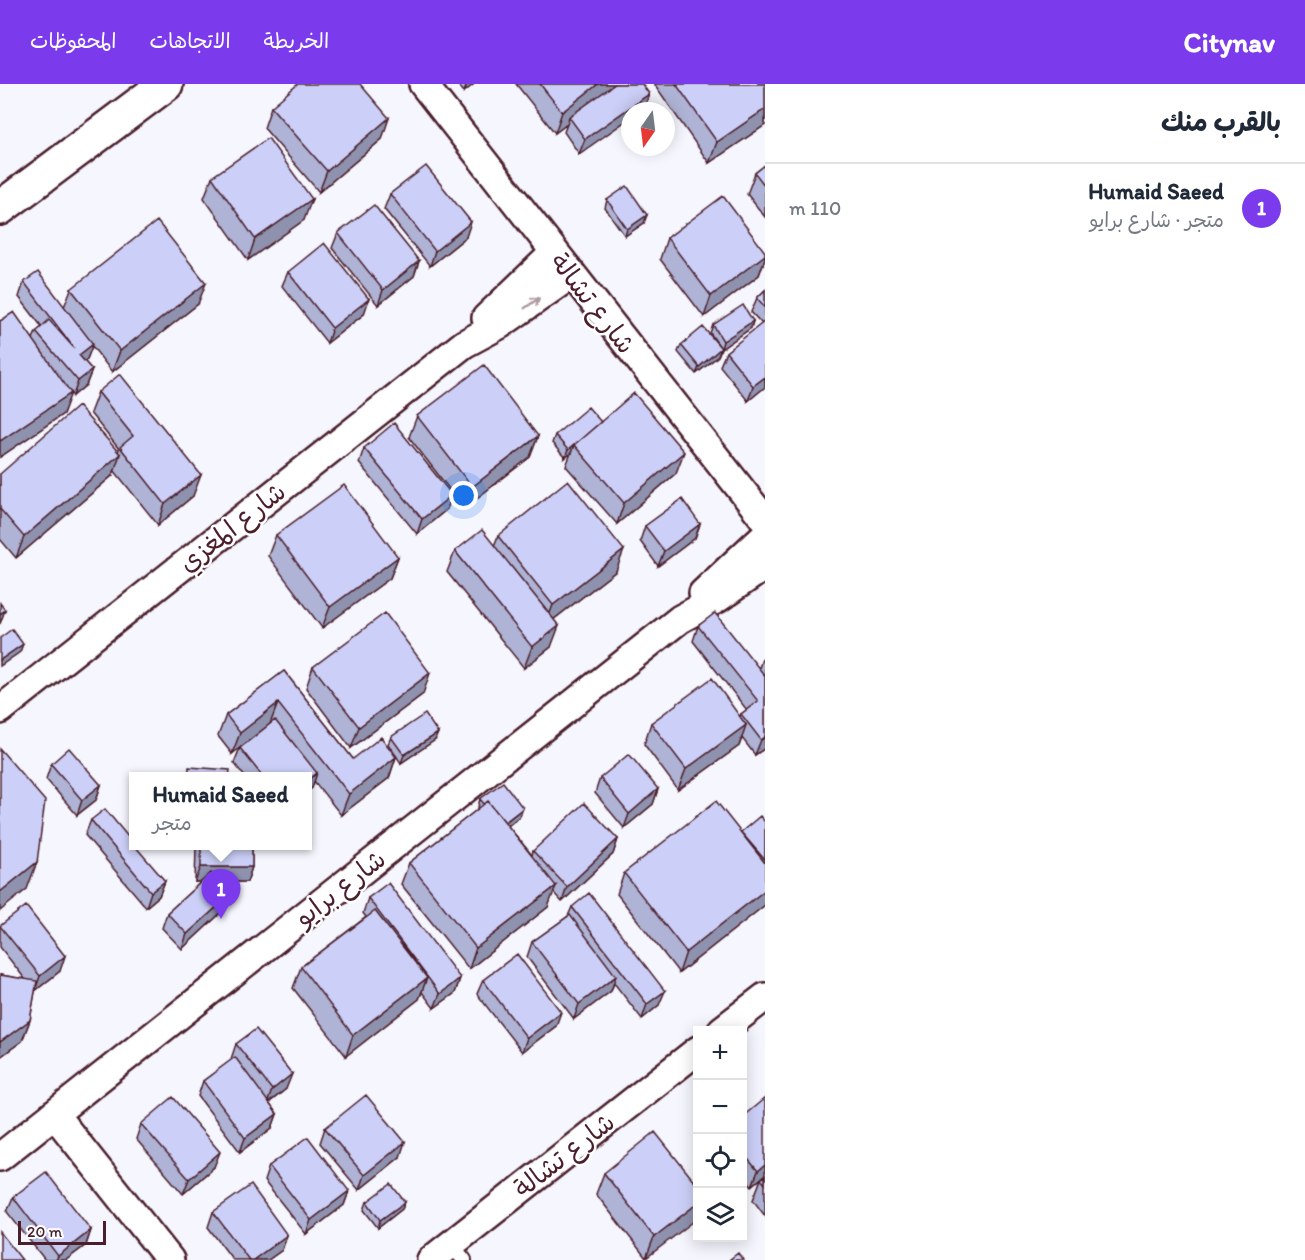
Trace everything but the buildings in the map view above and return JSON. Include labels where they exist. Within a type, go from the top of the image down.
[{"type":"street","points":[[0,208],[166,84]]},
{"type":"street","name":"شارع تشالة","points":[[423,84],[554,254],[765,520]]},
{"type":"street","name":"شارع المغزي","points":[[464,344],[482,323],[554,254]]},
{"type":"street","name":"شارع المغزي","points":[[0,710],[464,344],[501,324],[571,275]]},
{"type":"street","name":"شارع برايو","points":[[0,1156],[680,619],[708,588],[765,535]]},
{"type":"street","name":"شارع برايو","points":[[680,619],[717,599],[765,566]]},
{"type":"street","points":[[727,1026],[765,997]]},
{"type":"street","name":"شارع تشالة","points":[[449,1255],[693,1054]]},
{"type":"street","points":[[54,1114],[170,1260]]},
{"type":"place","name":"Humaid Saeed","points":[[221,919]]}]
